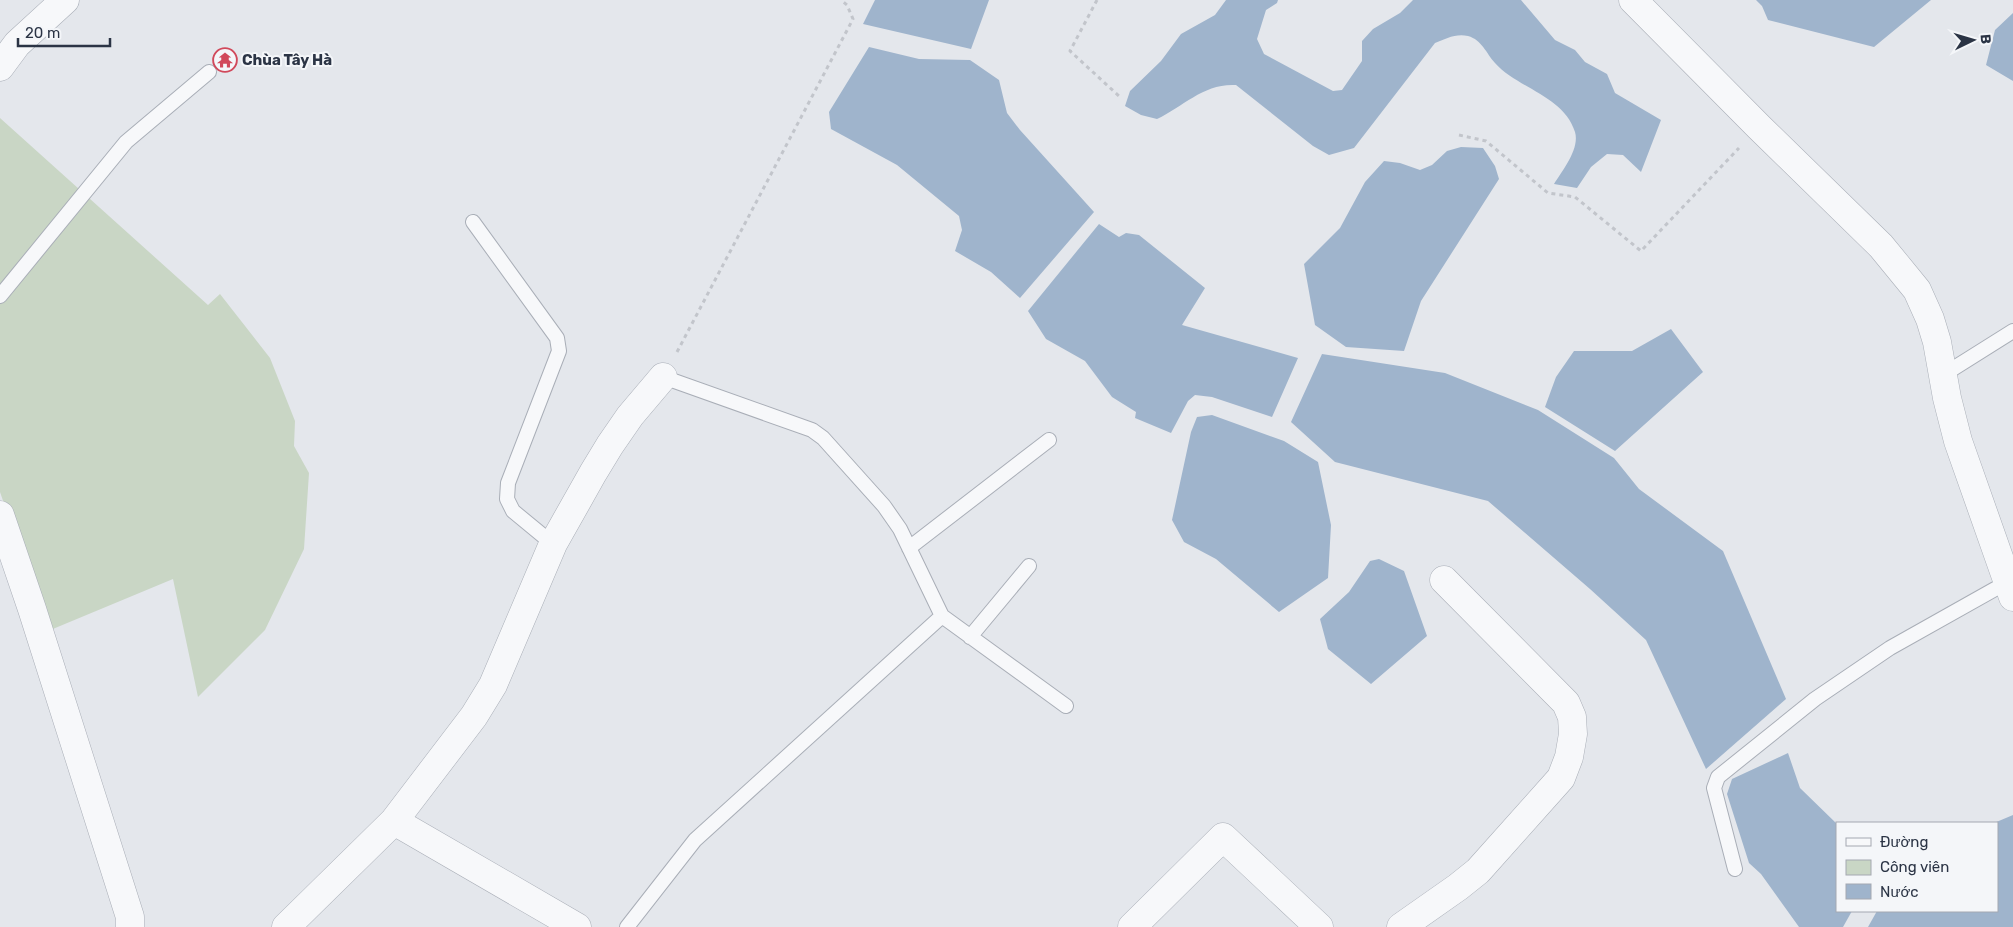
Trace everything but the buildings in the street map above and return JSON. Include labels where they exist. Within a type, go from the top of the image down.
[{"type":"street","points":[[0,67],[17,44],[65,0]]},
{"type":"street","points":[[1632,0],[1881,246],[1917,290],[1930,319],[1937,342],[1942,375],[1958,441],[2011,586]]},
{"type":"street","points":[[286,927],[394,822],[484,701],[554,544],[610,445],[630,416],[663,377]]},
{"type":"street","points":[[0,515],[32,609],[127,908],[130,927]]},
{"type":"street","points":[[1401,927],[1458,887],[1494,855],[1561,778],[1569,757],[1573,734],[1572,717],[1566,704],[1444,580]]},
{"type":"street","points":[[394,822],[577,927]]},
{"type":"street","points":[[1132,927],[1223,837],[1319,927]]},
{"type":"lane","points":[[0,296],[126,142],[209,72]]},
{"type":"lane","points":[[473,222],[557,338],[559,351],[508,483],[507,499],[513,511],[554,544]]},
{"type":"lane","points":[[1942,375],[2013,331]]},
{"type":"lane","points":[[663,377],[812,430],[833,448],[884,506],[900,529],[942,616],[1066,706]]},
{"type":"lane","points":[[909,548],[1049,440]]},
{"type":"lane","points":[[970,637],[1029,566]]},
{"type":"lane","points":[[1735,868],[1714,788],[1718,777],[1815,699],[1890,648],[2011,586]]},
{"type":"lane","points":[[626,927],[695,840],[942,616]]},
{"type":"path","points":[[663,377],[853,19],[847,5],[842,0]]},
{"type":"path","points":[[1097,0],[1070,50],[1120,97]]},
{"type":"path","points":[[1459,135],[1486,141],[1548,194],[1575,197],[1641,251],[1759,127]]},
{"type":"green space","points":[[0,118],[208,305],[220,294],[270,358],[295,421],[294,446],[309,473],[304,549],[265,630],[198,697],[173,579],[48,631],[0,492]]},
{"type":"water","points":[[875,0],[989,0],[971,49],[863,24]]},
{"type":"water","points":[[1226,0],[1278,0],[1277,3],[1266,10],[1257,39],[1264,54],[1333,91],[1342,90],[1362,61],[1362,41],[1373,29],[1400,13],[1413,0],[1521,0],[1555,40],[1575,50],[1585,62],[1607,74],[1615,93],[1661,120],[1641,172],[1623,155],[1607,154],[1591,167],[1577,188],[1554,184],[1569,160],[1575,145],[1575,132],[1569,120],[1551,101],[1504,72],[1477,40],[1464,35],[1451,37],[1435,43],[1354,148],[1329,155],[1313,146],[1236,85],[1225,85],[1204,91],[1157,119],[1141,115],[1125,106],[1130,91],[1161,61],[1181,34],[1215,15]]},
{"type":"water","points":[[1756,0],[1931,0],[1874,47],[1768,20],[1762,6]]},
{"type":"water","points":[[2013,13],[2013,81],[1986,65],[1995,30]]},
{"type":"water","points":[[869,47],[919,59],[970,60],[999,80],[1007,113],[1094,212],[1020,298],[991,272],[955,251],[962,230],[959,216],[897,165],[831,129],[829,112]]},
{"type":"water","points":[[1461,147],[1483,148],[1495,166],[1499,179],[1421,301],[1404,351],[1346,347],[1315,325],[1304,264],[1340,228],[1365,182],[1384,161],[1400,163],[1420,170],[1432,165],[1447,151]]},
{"type":"water","points":[[1099,224],[1119,237],[1126,233],[1139,235],[1205,288],[1182,325],[1298,358],[1272,417],[1212,397],[1195,395],[1188,401],[1171,433],[1135,418],[1136,412],[1112,397],[1085,361],[1046,339],[1028,311]]},
{"type":"water","points":[[1671,329],[1703,372],[1615,451],[1545,407],[1556,377],[1574,351],[1632,351]]},
{"type":"water","points":[[1322,354],[1445,373],[1538,410],[1614,458],[1639,489],[1723,551],[1786,699],[1706,769],[1646,640],[1488,501],[1335,462],[1291,422]]},
{"type":"water","points":[[1212,415],[1284,441],[1318,462],[1331,525],[1328,578],[1279,612],[1216,559],[1184,542],[1172,520],[1191,432],[1197,417]]},
{"type":"water","points":[[1379,559],[1404,571],[1427,636],[1371,684],[1328,649],[1320,619],[1349,592],[1370,561]]},
{"type":"water","points":[[1788,753],[1800,788],[1836,823],[1836,912],[1851,912],[1843,927],[1799,927],[1761,874],[1749,863],[1727,794],[1732,779]]},
{"type":"water","points":[[2013,815],[2013,927],[1868,927],[1876,912],[1998,912],[1998,822],[1996,822]]},
{"type":"place","name":"Chùa Tây Hà","points":[[225,60]]}]
